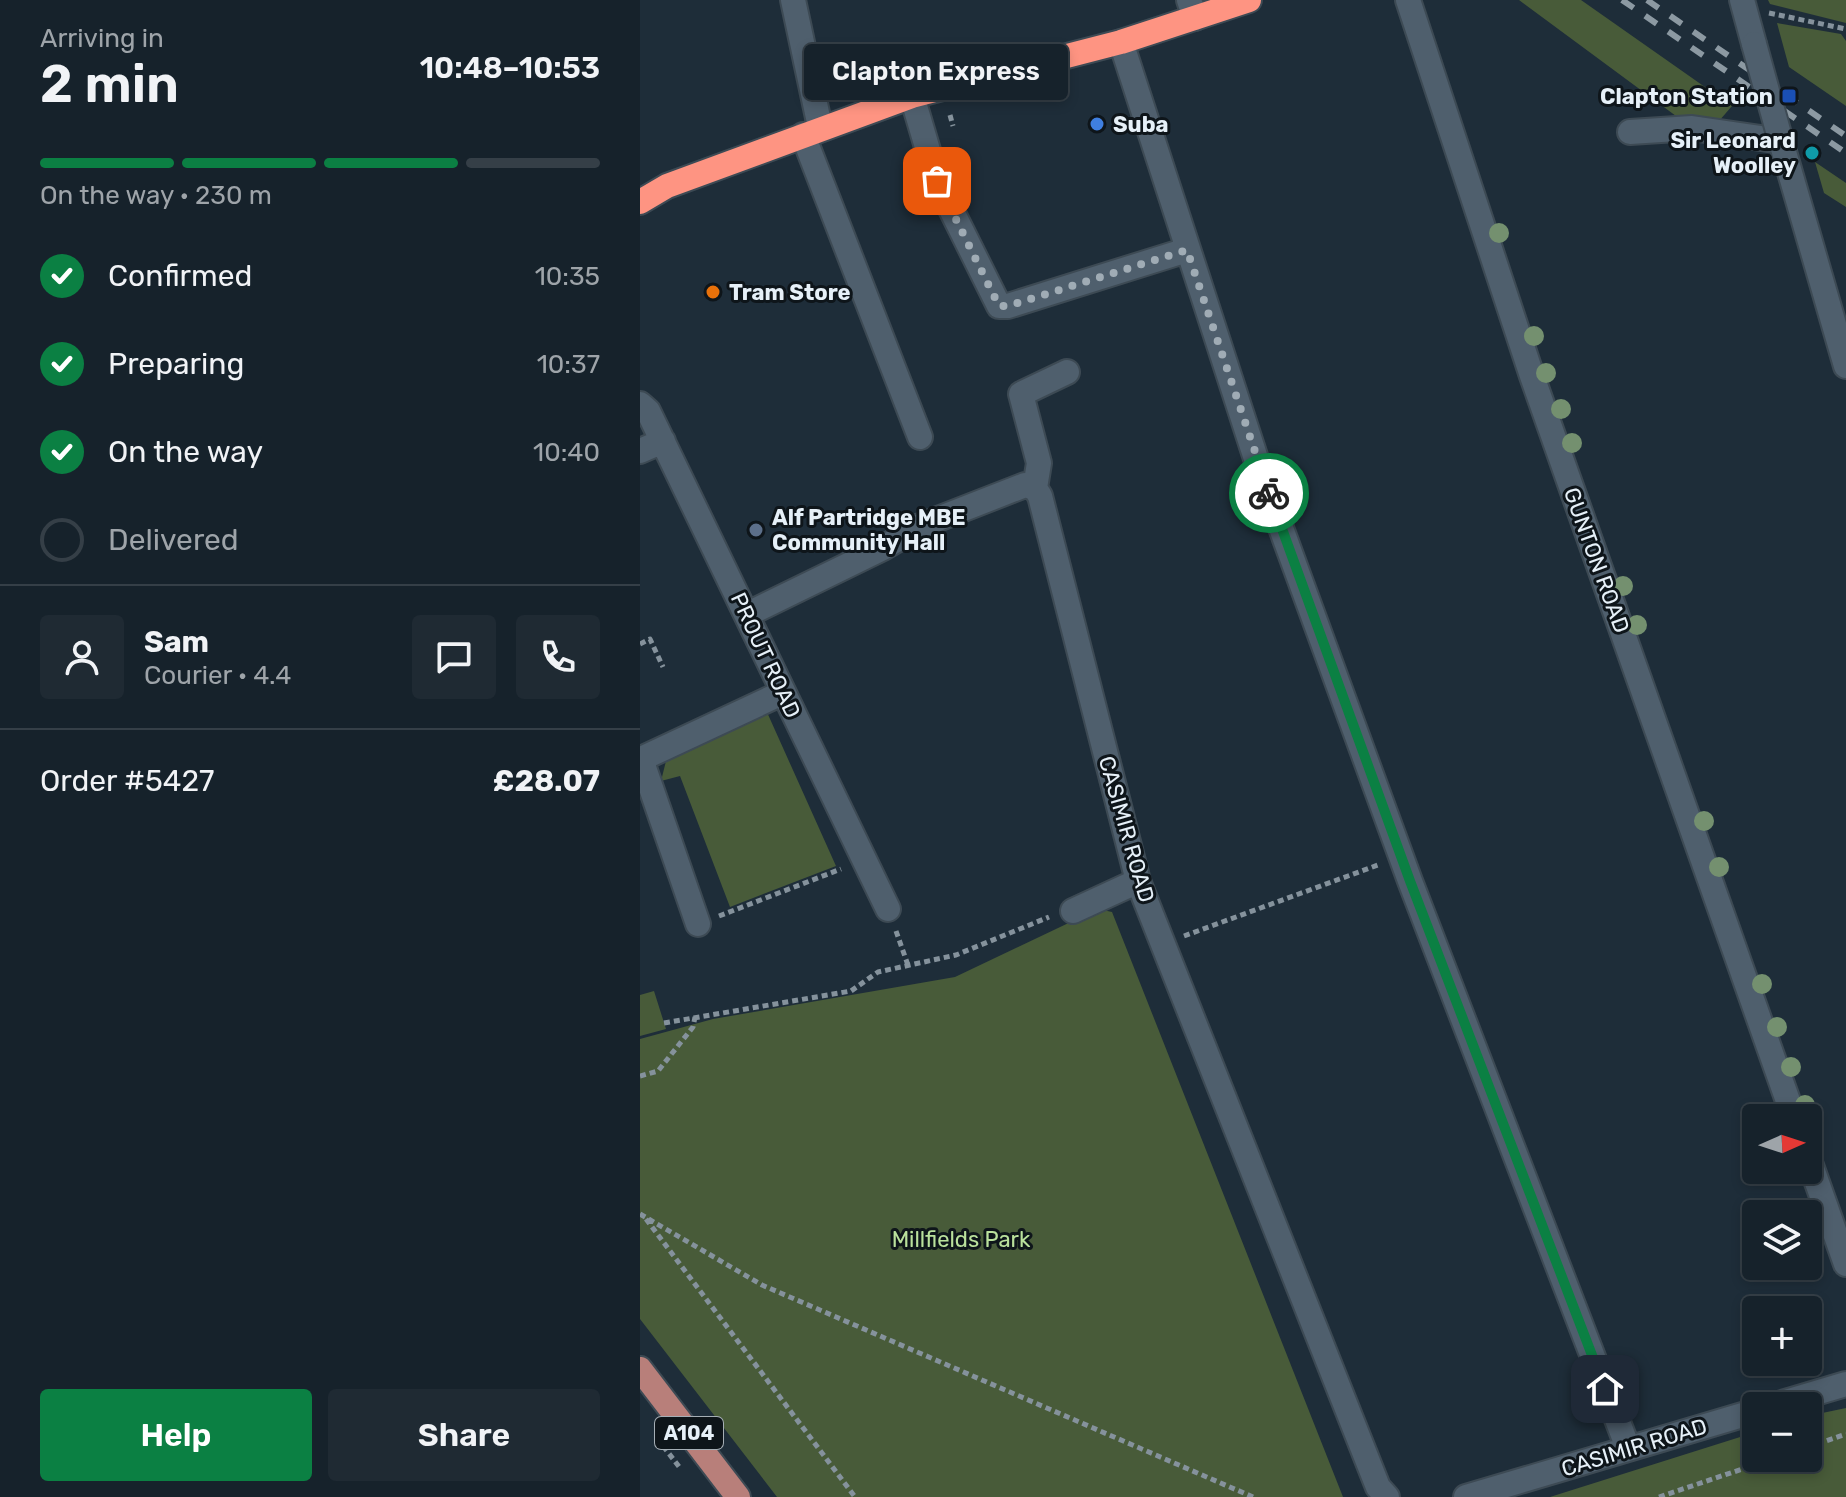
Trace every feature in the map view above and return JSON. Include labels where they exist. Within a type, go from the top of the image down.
[{"type":"highway","points":[[640,202],[667,186],[912,96],[1121,42],[1192,9],[1249,0]]},
{"type":"main road","name":"A104","points":[[640,1369],[738,1497]]},
{"type":"street","points":[[793,0],[811,131],[920,437]]},
{"type":"street","name":"GUNTON ROAD","points":[[1408,0],[1532,376],[1789,1104]]},
{"type":"street","points":[[1742,0],[1846,366]]},
{"type":"street","points":[[1121,42],[1258,465],[1401,857],[1628,1448]]},
{"type":"street","points":[[912,96],[937,181],[999,306],[1008,306],[1187,250]]},
{"type":"street","points":[[1630,132],[1692,128],[1780,140]]},
{"type":"street","name":"CASIMIR ROAD","points":[[1067,372],[1021,394],[1039,463],[1035,488],[1040,496],[1138,881],[1378,1487],[1387,1497]]},
{"type":"street","name":"PROUT ROAD","points":[[640,404],[648,411],[651,446],[748,614],[782,693],[888,909]]},
{"type":"street","points":[[748,614],[883,548],[920,526],[1025,485],[1035,488]]},
{"type":"street","points":[[698,924],[641,759],[782,693]]},
{"type":"street","points":[[1073,911],[1138,881]]},
{"type":"street","points":[[1818,1184],[1846,1264]]},
{"type":"street","points":[[1819,1392],[1846,1384]]},
{"type":"street","name":"CASIMIR ROAD","points":[[1466,1497],[1742,1415]]},
{"type":"path","points":[[1767,13],[1846,29]]},
{"type":"path","points":[[950,115],[953,126]]},
{"type":"path","points":[[640,644],[650,639],[663,667]]},
{"type":"path","points":[[1163,944],[1401,857]]},
{"type":"path","points":[[698,924],[864,860]]},
{"type":"path","points":[[888,909],[909,968]]},
{"type":"path","points":[[664,1023],[851,991],[878,972],[909,968],[956,955],[1051,916],[1073,911]]},
{"type":"path","points":[[640,1076],[658,1071],[693,1027],[695,1017]]},
{"type":"path","points":[[640,1214],[762,1285],[1253,1497]]},
{"type":"path","points":[[646,1219],[855,1497]]},
{"type":"path","points":[[1822,1442],[1846,1434]]},
{"type":"path","points":[[1659,1497],[1742,1469]]},
{"type":"green space","points":[[1519,0],[1581,0],[1732,106],[1719,121],[1676,116]]},
{"type":"green space","points":[[1768,0],[1846,0],[1846,23],[1770,4]]},
{"type":"green space","points":[[1777,23],[1841,34],[1846,41],[1846,106],[1789,67]]},
{"type":"green space","points":[[1815,162],[1846,183],[1846,207],[1824,193]]},
{"type":"green space","points":[[766,710],[836,866],[730,907],[680,776],[661,781],[667,757]]},
{"type":"green space","name":"Millfields Park","points":[[1098,909],[1112,912],[1343,1497],[777,1497],[640,1319],[640,1039],[713,1019],[955,977]]},
{"type":"green space","points":[[654,991],[666,1029],[640,1036],[640,995]]},
{"type":"green space","points":[[1846,1408],[1846,1497],[1550,1497],[1742,1436],[1742,1472],[1822,1472],[1822,1413]]},
{"type":"railway","points":[[1622,0],[1846,153]]},
{"type":"railway","points":[[1647,0],[1846,136]]},
{"type":"way so far","points":[[937,181],[963,228],[992,297],[999,306],[1008,306],[1187,250],[1269,493]]},
{"type":"place","name":"Clapton Station","points":[[1789,96]]},
{"type":"place","name":"Suba","points":[[1097,124]]},
{"type":"place","name":"Sir Leonard Woolley","points":[[1812,153]]},
{"type":"place","name":"Clapton Express","points":[[937,181]]},
{"type":"place","name":"Tram Store","points":[[713,292]]},
{"type":"place","name":"Alf Partridge MBE Community Hall","points":[[756,530]]},
{"type":"route","points":[[1269,493],[1410,881],[1605,1389]]}]
